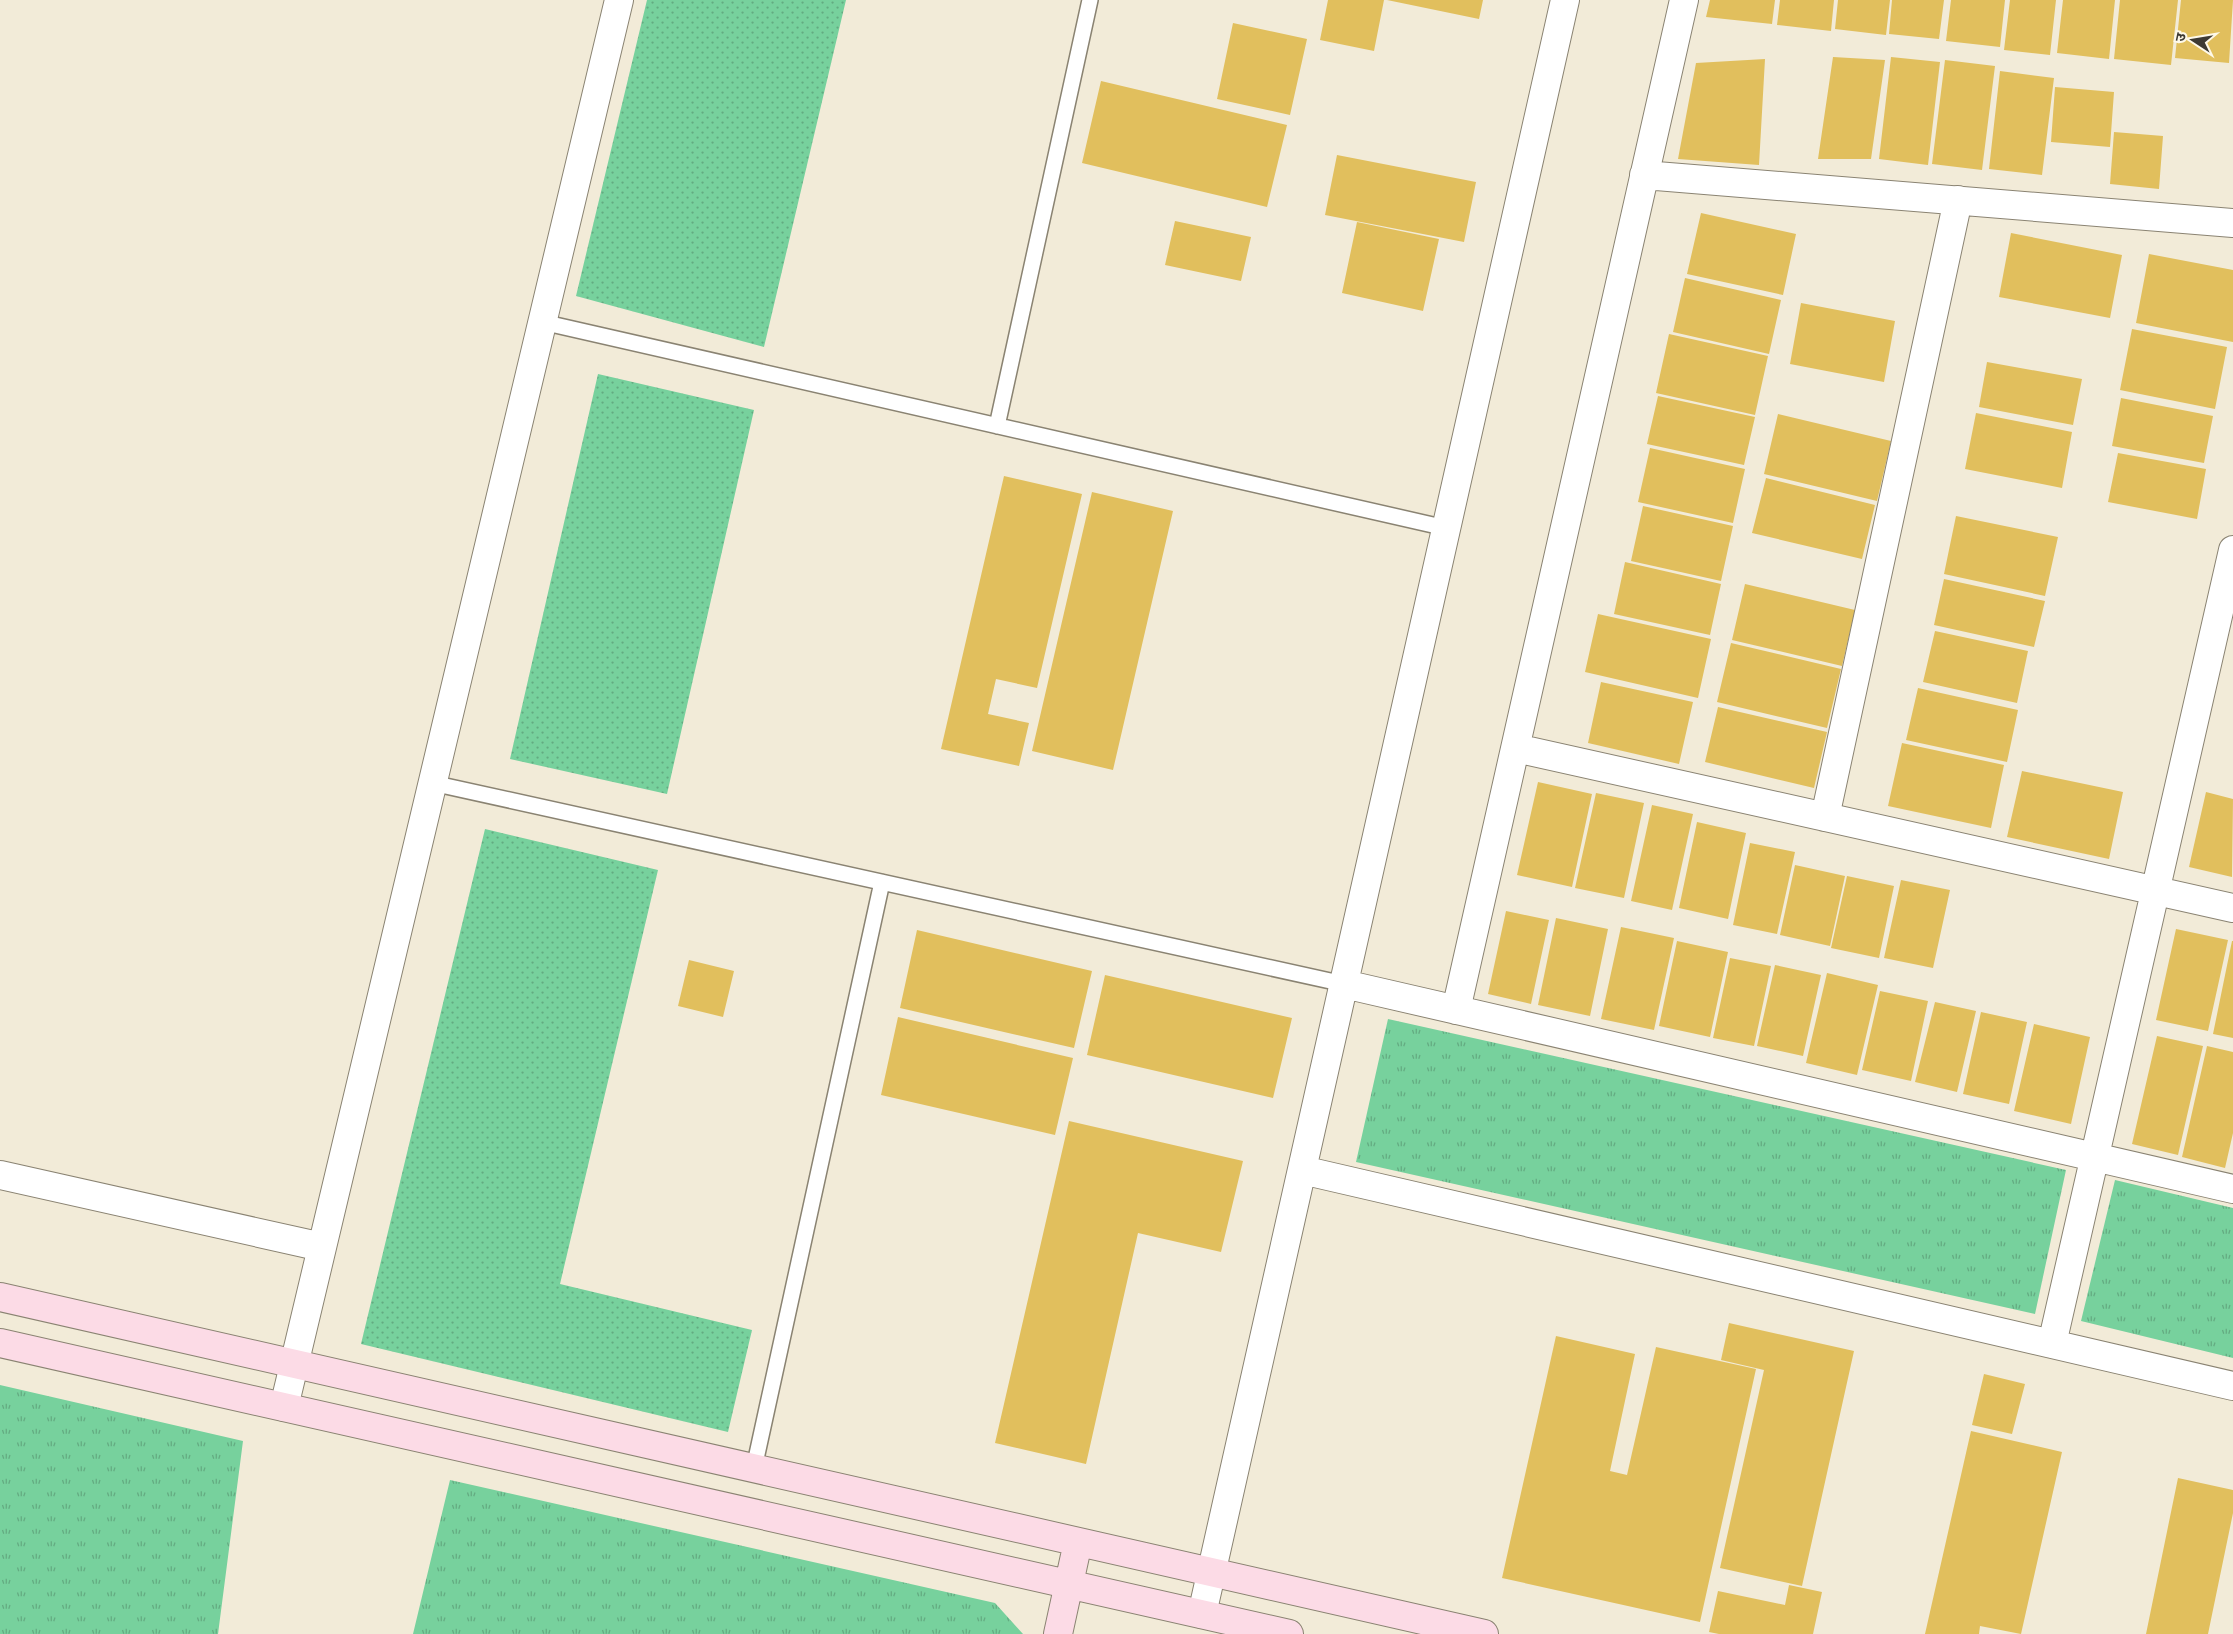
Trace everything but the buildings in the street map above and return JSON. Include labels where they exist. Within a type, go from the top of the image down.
[{"type":"street","points":[[284,1407],[619,0]]},
{"type":"street","points":[[1202,1614],[1565,0]]},
{"type":"street","points":[[1456,1010],[1684,0]]},
{"type":"street","points":[[1644,175],[2233,223]]},
{"type":"street","points":[[1825,817],[1958,200]]},
{"type":"street","points":[[2052,1344],[2155,890],[2222,647],[2233,550]]},
{"type":"street","points":[[1516,748],[2233,908]]},
{"type":"street","points":[[1344,984],[2233,1189]]},
{"type":"street","points":[[1302,1170],[2233,1386]]},
{"type":"street","points":[[0,1175],[322,1247]]},
{"type":"street","points":[[0,1297],[1484,1634]]},
{"type":"street","points":[[0,1343],[1289,1634]]},
{"type":"street","points":[[1058,1634],[1078,1542]]},
{"type":"lane","points":[[996,426],[1090,0]]},
{"type":"lane","points":[[542,322],[1446,528]]},
{"type":"lane","points":[[432,783],[1344,984]]},
{"type":"lane","points":[[754,1468],[882,882]]},
{"type":"green space","points":[[647,0],[846,0],[764,347],[576,296]]},
{"type":"green space","points":[[598,374],[754,410],[667,794],[510,759]]},
{"type":"green space","points":[[485,829],[658,870],[560,1284],[752,1330],[728,1432],[361,1344]]},
{"type":"green space","points":[[1388,1019],[2066,1170],[2035,1314],[1356,1162]]},
{"type":"green space","points":[[2115,1180],[2233,1208],[2233,1358],[2081,1321]]},
{"type":"green space","points":[[0,1385],[243,1441],[218,1634],[0,1634]]},
{"type":"green space","points":[[450,1480],[995,1603],[1023,1634],[413,1634]]}]
